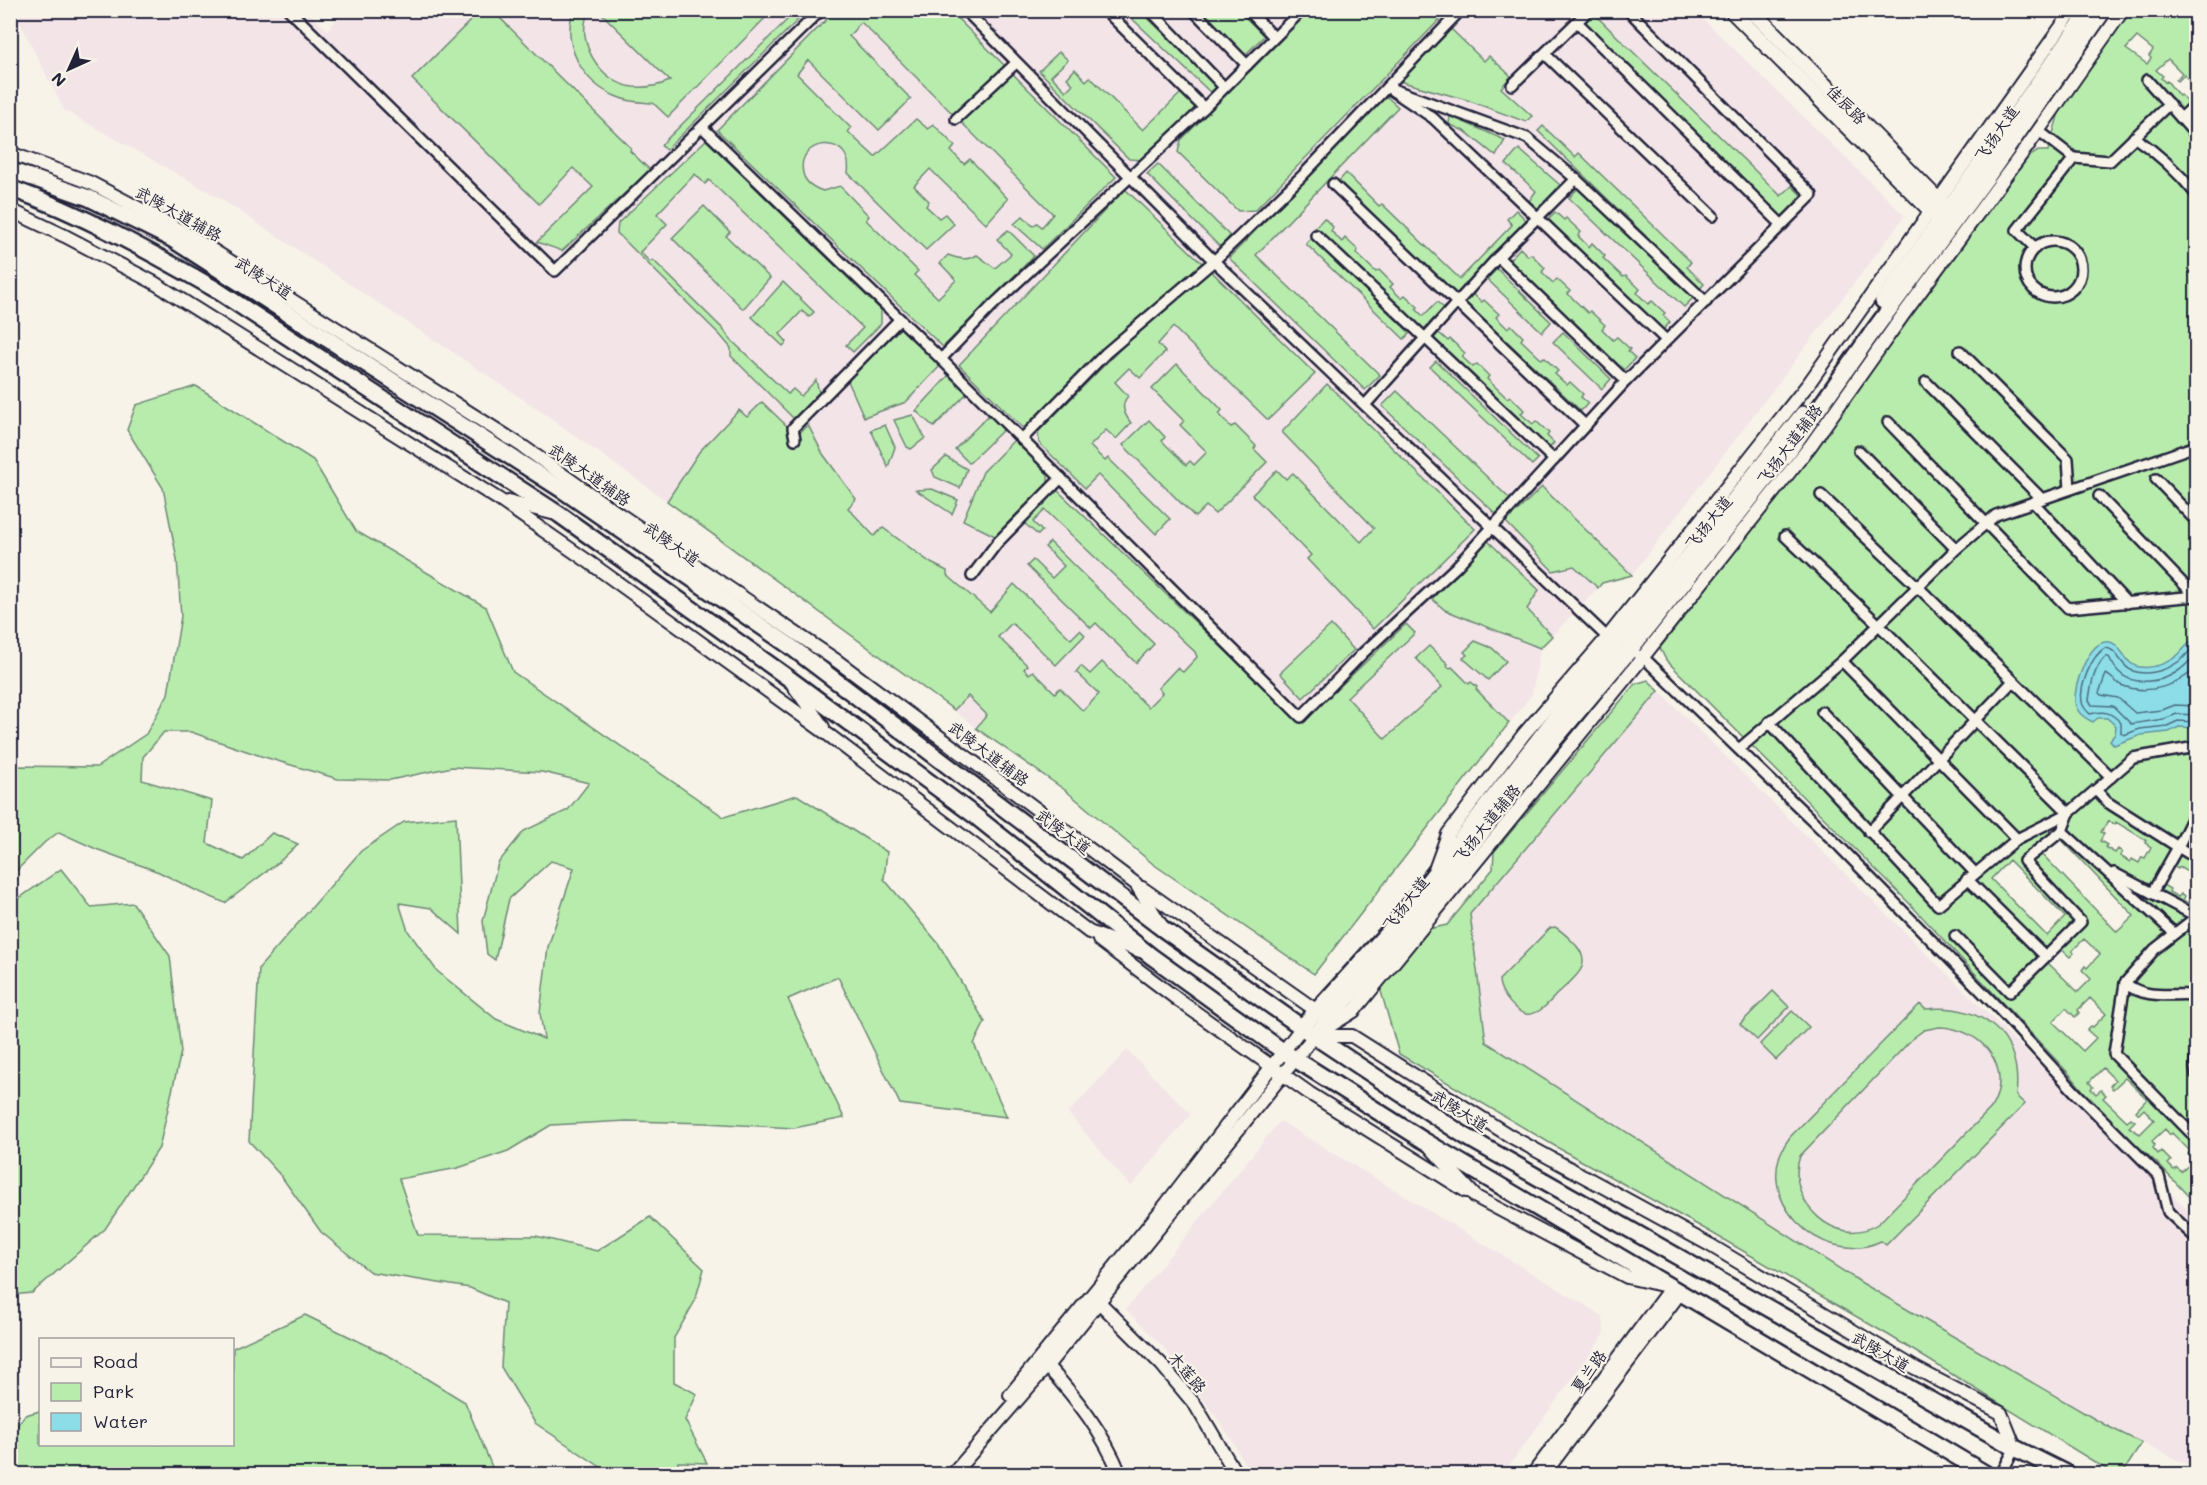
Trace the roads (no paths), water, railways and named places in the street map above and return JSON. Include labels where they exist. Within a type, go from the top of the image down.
[{"type":"main road","name":"佳辰路","points":[[1731,10],[1939,210]]},
{"type":"main road","name":"佳辰路","points":[[1751,10],[1939,210]]},
{"type":"main road","name":"飞扬大道","points":[[1308,1032],[1326,1018],[1396,944],[1554,740],[1689,556],[1819,394],[1887,296],[1939,210],[2031,96],[2091,10]]},
{"type":"main road","name":"飞扬大道","points":[[1326,1018],[1391,929],[1563,708],[1674,594],[1790,449],[1874,330],[1988,177],[2104,10]]},
{"type":"main road","name":"武陵大道","points":[[10,170],[89,198],[172,239],[564,491],[790,646],[1163,929],[1308,1032],[1465,1136],[2015,1448],[2067,1474]]},
{"type":"main road","points":[[10,188],[47,201],[161,258],[215,289],[560,515],[787,676],[974,815],[1151,956],[1290,1055],[1423,1140],[1986,1474]]},
{"type":"street","points":[[289,10],[555,271],[821,10]]},
{"type":"street","points":[[965,10],[1214,261],[1491,528],[1739,750],[1840,847],[1997,1007],[2075,1092],[2159,1176],[2168,1212],[2196,1238]]},
{"type":"street","points":[[1105,10],[1204,108]]},
{"type":"street","points":[[1149,10],[1224,87]]},
{"type":"street","points":[[1193,10],[1247,64]]},
{"type":"street","points":[[1248,10],[1274,37]]},
{"type":"street","points":[[1022,439],[1106,353],[1214,261],[1303,175],[1461,10]]},
{"type":"street","points":[[1512,85],[1589,10]]},
{"type":"street","points":[[703,128],[941,359],[1301,717],[1363,653],[1456,567],[1626,381],[1812,195],[1628,10]]},
{"type":"street","name":"飞扬大道辅路","points":[[1623,648],[1704,515],[1809,383],[1851,321],[1939,210],[2073,10]]},
{"type":"street","points":[[941,359],[992,306],[1204,108],[1296,12]]},
{"type":"street","name":"飞扬大道辅路","points":[[1432,878],[1448,834],[1524,734],[1716,564],[1811,444],[2039,131],[2121,12]]},
{"type":"street","points":[[1577,22],[1782,225]]},
{"type":"street","points":[[1545,54],[1713,216]]},
{"type":"street","points":[[2031,96],[2041,57]]},
{"type":"street","points":[[956,119],[1016,63]]},
{"type":"street","points":[[2147,80],[2196,135]]},
{"type":"street","points":[[1387,87],[1527,138],[1576,179],[1706,302]]},
{"type":"street","points":[[1387,87],[1433,118],[1666,340]]},
{"type":"street","points":[[2039,131],[2074,158],[2110,161],[2169,104]]},
{"type":"street","points":[[2181,118],[2196,104]]},
{"type":"street","points":[[2134,138],[2151,148],[2179,174],[2196,194]]},
{"type":"street","points":[[1988,177],[2029,144]]},
{"type":"street","name":"武陵大道辅路","points":[[10,153],[91,183],[184,232],[522,446],[837,661],[1136,884],[1163,929]]},
{"type":"street","points":[[2035,248],[2016,230],[2074,158]]},
{"type":"street","points":[[1365,405],[1498,257],[1576,179]]},
{"type":"street","points":[[1333,184],[1586,426]]},
{"type":"street","points":[[10,210],[153,282],[498,499],[830,736],[1181,1002],[1284,1075],[1476,1197],[1626,1277],[1675,1290]]},
{"type":"street","points":[[1316,235],[1554,460]]},
{"type":"street","points":[[2051,242],[2068,246],[2074,252],[2080,268],[2080,277],[2070,291],[2062,296],[2052,297],[2034,290],[2028,283],[2025,264],[2035,248],[2051,242]]},
{"type":"street","points":[[1498,257],[1626,381]]},
{"type":"street","points":[[1851,321],[1887,296]]},
{"type":"street","points":[[795,440],[793,428],[900,319]]},
{"type":"street","points":[[1859,377],[1874,330]]},
{"type":"street","points":[[1960,351],[2068,459],[2070,489]]},
{"type":"street","points":[[1926,382],[2038,501],[2127,603]]},
{"type":"street","points":[[1888,422],[2068,608],[2196,596]]},
{"type":"street","points":[[522,446],[564,491]]},
{"type":"street","points":[[1739,750],[1842,661],[1984,522],[1996,515],[2196,446]]},
{"type":"street","points":[[1859,451],[1956,549]]},
{"type":"street","points":[[972,576],[997,543],[1061,478]]},
{"type":"street","points":[[2156,479],[2196,521]]},
{"type":"street","points":[[1821,495],[2111,777]]},
{"type":"street","points":[[2099,496],[2196,596]]},
{"type":"street","points":[[498,499],[560,515]]},
{"type":"street","points":[[1689,556],[1704,515]]},
{"type":"street","points":[[1785,536],[1878,624],[2069,813]]},
{"type":"street","points":[[1674,594],[1716,564]]},
{"type":"street","points":[[790,646],[837,661]]},
{"type":"street","points":[[1842,661],[2017,839]]},
{"type":"street","points":[[787,676],[830,736]]},
{"type":"street","points":[[1869,832],[2013,681]]},
{"type":"street","points":[[1524,734],[1563,708]]},
{"type":"street","points":[[1822,712],[1903,797],[1971,876],[2046,956]]},
{"type":"street","points":[[1769,722],[1938,905],[2017,839],[2069,813],[2133,758],[2196,747]]},
{"type":"street","points":[[2096,790],[2107,802],[2196,858]]},
{"type":"street","points":[[2152,893],[2196,811]]},
{"type":"street","points":[[1955,936],[2010,992],[2081,922],[2024,861],[2062,831],[2069,813]]},
{"type":"street","points":[[2062,831],[2174,933]]},
{"type":"street","points":[[2102,866],[2196,916],[2155,949],[2125,983],[2114,1054],[2196,1138]]},
{"type":"street","points":[[1136,884],[1352,1036],[1510,1136],[1710,1245],[1915,1368],[2001,1413],[2015,1448],[2001,1474]]},
{"type":"street","points":[[1089,932],[1151,956]]},
{"type":"street","points":[[2125,983],[2132,988],[2162,996],[2196,995]]},
{"type":"street","points":[[944,1474],[1167,1203],[1272,1067],[1290,1055],[1308,1032],[1352,1036]]},
{"type":"street","points":[[2196,1051],[2194,1067],[2196,1074]]},
{"type":"street","points":[[953,1474],[1047,1366],[1284,1075],[1290,1055]]},
{"type":"street","points":[[1423,1140],[1476,1197]]},
{"type":"street","name":"夏兰路","points":[[1533,1474],[1675,1290]]},
{"type":"street","name":"夏兰路","points":[[1544,1474],[1675,1290]]},
{"type":"street","name":"木莲路","points":[[1098,1302],[1161,1364],[1196,1406],[1236,1474]]},
{"type":"street","points":[[1047,1366],[1094,1423],[1119,1474]]},
{"type":"water","points":[[2196,640],[2196,728],[2179,727],[2169,732],[2141,735],[2114,745],[2110,740],[2115,734],[2116,726],[2107,718],[2098,718],[2093,722],[2077,709],[2075,695],[2079,677],[2087,658],[2099,645],[2111,642],[2134,666],[2145,667],[2161,665],[2171,660]]}]
